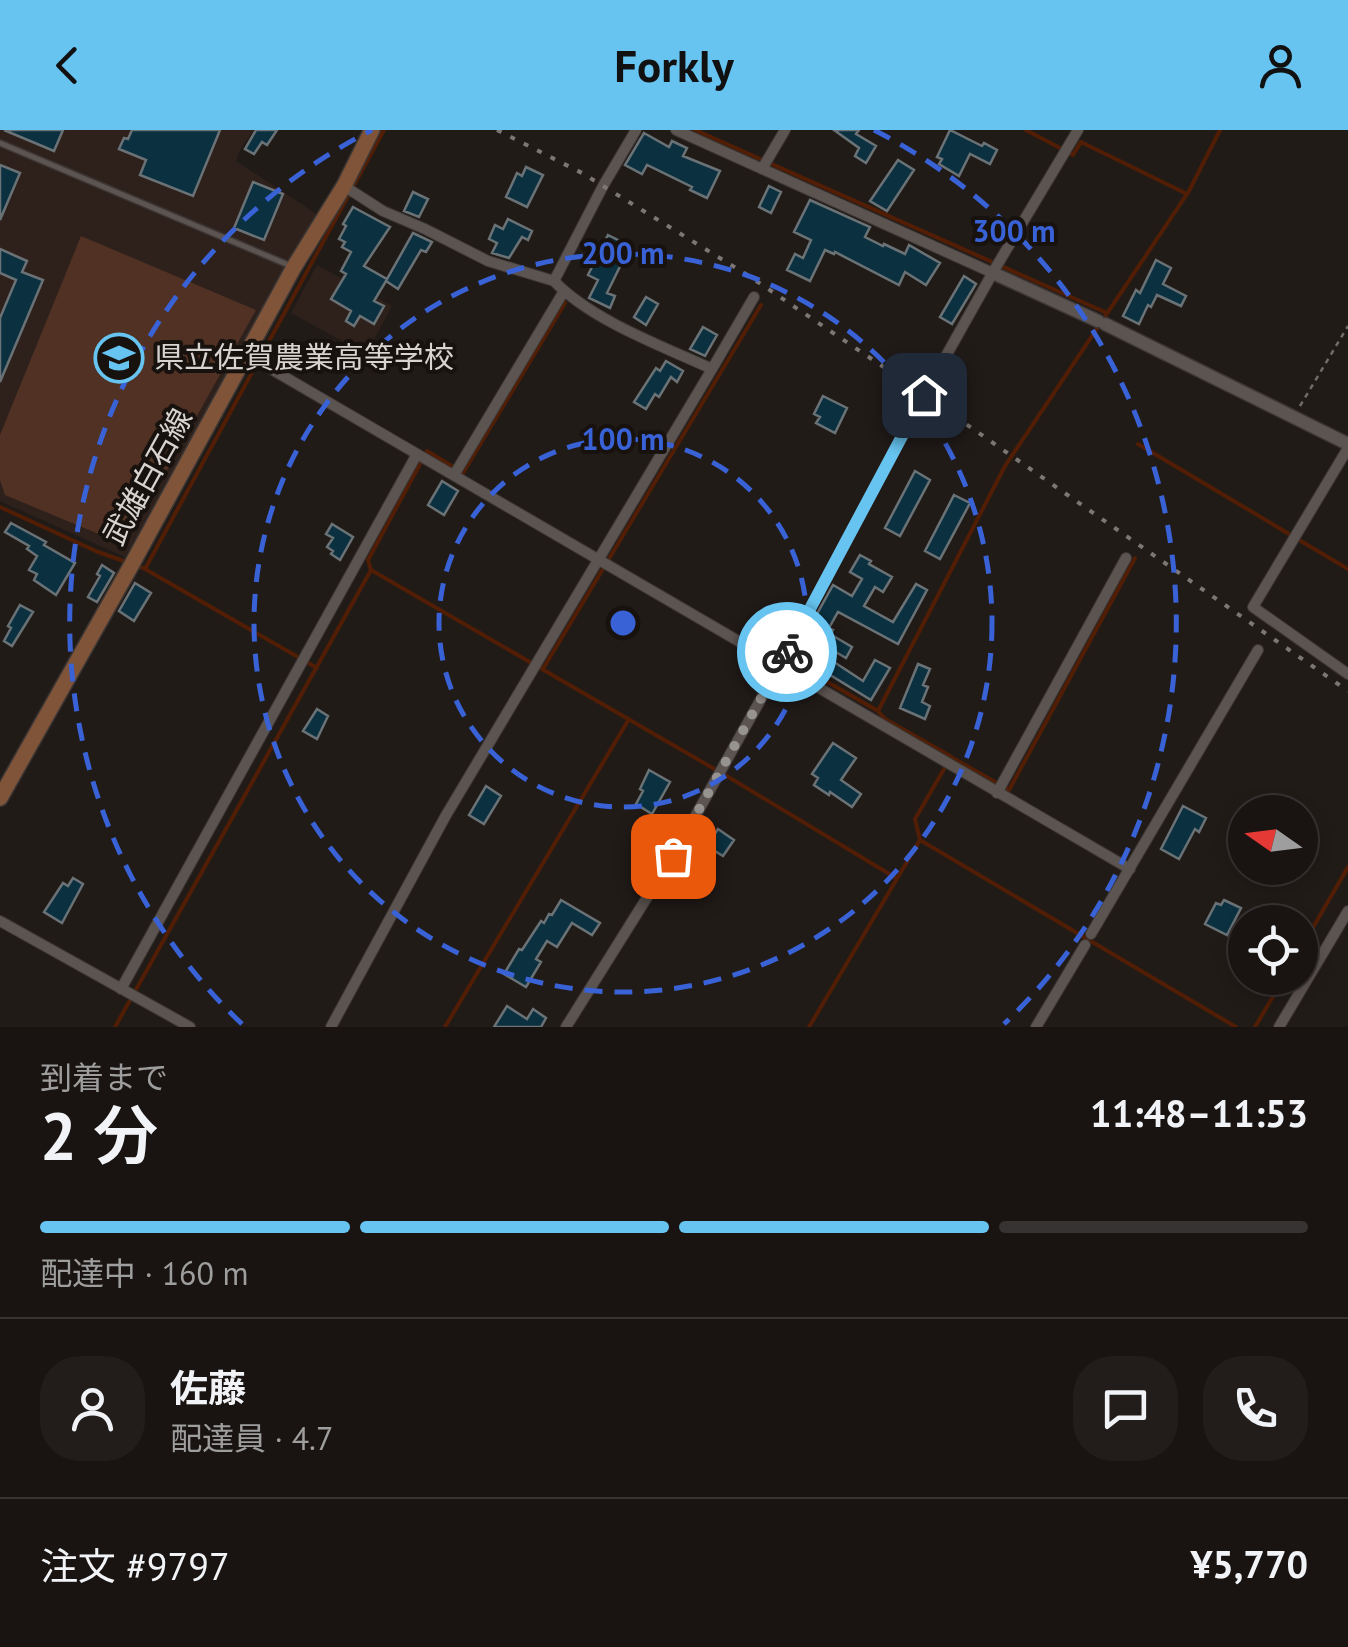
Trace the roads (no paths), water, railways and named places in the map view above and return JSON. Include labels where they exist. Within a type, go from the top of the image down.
[{"type":"main road","name":"武雄白石線","points":[[0,798],[129,568],[253,359],[294,267],[349,189],[372,130]]},
{"type":"street","points":[[554,281],[636,130]]},
{"type":"street","points":[[676,130],[996,268],[1348,446],[1253,608],[1348,674]]},
{"type":"street","points":[[764,165],[785,130]]},
{"type":"street","points":[[566,1027],[673,856],[780,666],[898,443],[1078,130]]},
{"type":"street","points":[[349,189],[383,211],[488,262],[554,281],[564,292],[613,323],[712,369]]},
{"type":"street","points":[[457,471],[564,292]]},
{"type":"street","points":[[331,1027],[445,817],[536,665],[604,562],[754,297]]},
{"type":"street","points":[[253,359],[421,456],[457,471],[780,666],[947,764],[1000,788],[1130,868]]},
{"type":"street","points":[[129,993],[303,662],[421,456]]},
{"type":"street","points":[[1000,788],[1126,558]]},
{"type":"street","points":[[1036,1027],[1258,650]]},
{"type":"street","points":[[1279,1027],[1348,911]]},
{"type":"street","points":[[0,921],[190,1027]]},
{"type":"lane","points":[[0,143],[294,267]]},
{"type":"waterway","points":[[138,566],[145,569],[384,130]]},
{"type":"waterway","points":[[695,130],[1107,313]]},
{"type":"waterway","points":[[1026,130],[1073,155],[1081,142],[1185,193]]},
{"type":"waterway","points":[[789,660],[878,711],[1005,466],[1189,191],[1220,130]]},
{"type":"waterway","points":[[371,570],[368,560],[427,451],[463,473],[565,303]]},
{"type":"waterway","points":[[543,669],[761,305]]},
{"type":"waterway","points":[[1138,444],[1348,569]]},
{"type":"waterway","points":[[0,507],[129,563]]},
{"type":"waterway","points":[[951,757],[1009,790],[1135,558]]},
{"type":"waterway","points":[[145,569],[317,668]]},
{"type":"waterway","points":[[115,1027],[371,570],[896,878]]},
{"type":"waterway","points":[[878,711],[885,719],[950,756]]},
{"type":"waterway","points":[[445,1027],[629,719]]},
{"type":"waterway","points":[[920,840],[915,819],[947,764]]},
{"type":"waterway","points":[[809,1027],[920,840],[1236,1027]]},
{"type":"waterway","points":[[1318,919],[1348,867]]},
{"type":"waterway","points":[[1255,1027],[1274,995]]},
{"type":"railway","points":[[497,130],[582,173],[749,276],[1348,691]]},
{"type":"place","name":"県立佐賀農業高等学校","points":[[119,358]]}]
